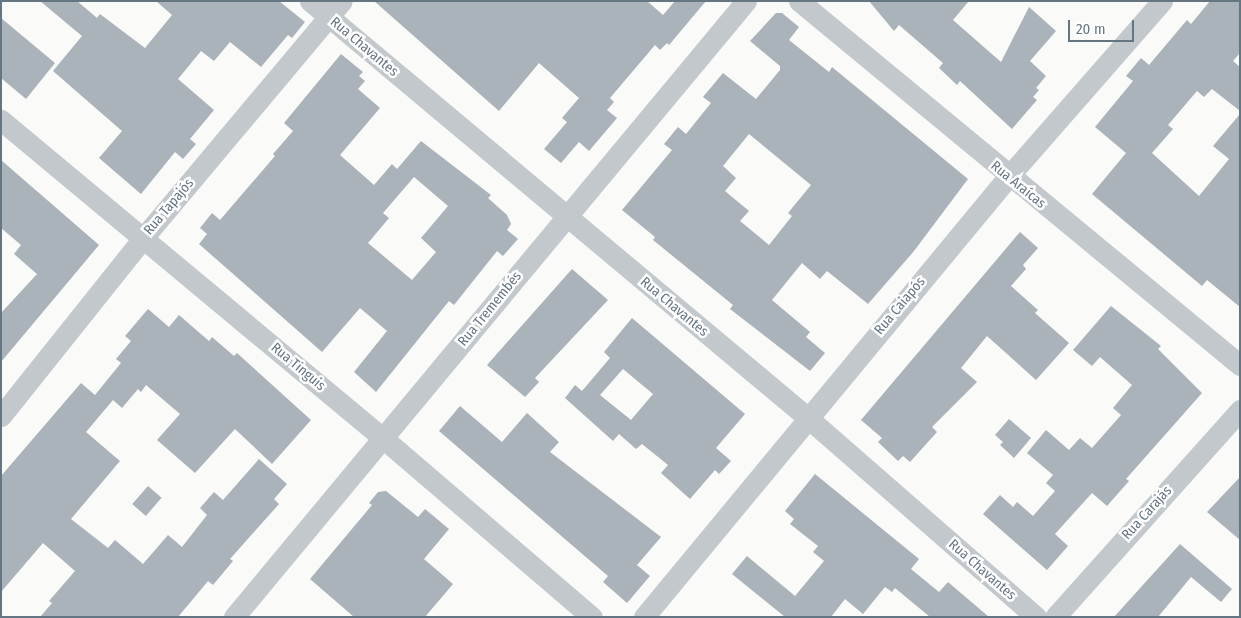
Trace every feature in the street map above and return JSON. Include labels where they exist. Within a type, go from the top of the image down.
[{"type":"street","name":"Rua Chavantes","points":[[310,1],[335,9],[565,217],[808,418],[1036,617]]},
{"type":"street","name":"Rua Tremembés","points":[[234,617],[746,1]]},
{"type":"street","name":"Rua Araícas","points":[[799,1],[1008,177],[1240,365]]},
{"type":"street","name":"Rua Caiapós","points":[[644,617],[1008,177],[1162,1]]},
{"type":"street","name":"Rua Tapajós","points":[[1,416],[143,238],[335,9]]},
{"type":"street","name":"Rua Tinguis","points":[[1,120],[384,438],[592,617]]},
{"type":"street","name":"Rua Carajás","points":[[1055,617],[1240,410]]},
{"type":"building","points":[[40,1],[77,1],[97,18],[100,14],[145,48],[172,15],[156,1],[279,1],[305,22],[292,38],[288,35],[261,67],[230,42],[214,61],[201,51],[178,79],[214,110],[190,139],[196,144],[183,159],[175,152],[141,194],[99,158],[122,131],[53,71],[82,36]]},
{"type":"building","points":[[374,1],[647,1],[663,15],[675,1],[706,1],[669,45],[667,43],[660,50],[655,45],[610,98],[614,102],[607,110],[617,118],[589,151],[579,142],[561,163],[544,149],[567,122],[562,118],[579,98],[539,63],[499,111]]},
{"type":"building","points":[[869,1],[969,1],[953,20],[1001,62],[1029,7],[1056,31],[1030,61],[1046,76],[1036,88],[1039,90],[1033,97],[1037,100],[1012,129],[960,81],[957,85],[939,68],[943,63],[899,25],[894,31]]},
{"type":"building","points":[[1210,1],[1240,1],[1240,53],[1233,61],[1240,67],[1240,111],[1212,89],[1204,97],[1197,91],[1168,125],[1173,129],[1152,153],[1199,196],[1229,159],[1213,146],[1240,114],[1240,307],[1207,280],[1202,286],[1092,194],[1126,153],[1095,127],[1133,81],[1126,76],[1141,58],[1149,65],[1187,20],[1191,24]]},
{"type":"building","points":[[776,13],[782,13],[799,27],[789,40],[829,72],[832,67],[968,179],[914,251],[868,304],[827,271],[820,279],[802,263],[772,300],[810,332],[806,337],[825,353],[810,371],[730,309],[733,305],[653,240],[655,237],[622,210],[672,150],[664,144],[678,127],[686,134],[711,103],[703,97],[723,73],[756,99],[780,70],[780,66],[750,41]],"holes":[[[749,134],[811,185],[788,213],[792,216],[769,245],[740,221],[749,211],[725,191],[736,178],[723,166]]]},
{"type":"building","points":[[1,18],[55,63],[26,99],[1,78]]},
{"type":"building","points":[[341,54],[363,72],[359,76],[365,81],[358,89],[380,108],[340,155],[374,185],[392,164],[397,169],[421,141],[491,195],[488,198],[507,215],[511,224],[507,230],[518,239],[503,256],[497,251],[454,305],[449,301],[376,392],[354,372],[387,331],[360,308],[322,352],[199,244],[207,234],[200,228],[212,213],[220,220],[275,156],[273,154],[293,131],[284,123]],"holes":[[[414,177],[448,206],[421,238],[436,252],[412,280],[368,243],[389,218],[383,213]]]},
{"type":"building","points":[[1,160],[99,245],[1,362],[1,313],[37,274],[14,254],[21,245],[1,228]]},
{"type":"building","points":[[1020,232],[1038,248],[1023,265],[1026,269],[1011,286],[1038,310],[1035,313],[1069,343],[1036,380],[987,336],[961,368],[977,382],[932,427],[937,432],[910,462],[903,456],[898,461],[878,442],[882,438],[861,420]]},
{"type":"building","points":[[572,269],[608,300],[535,378],[539,382],[525,397],[487,365]]},
{"type":"building","points":[[1111,306],[1161,346],[1158,349],[1202,393],[1126,479],[1129,481],[1107,506],[1092,493],[1055,534],[1068,546],[1047,570],[983,514],[1000,495],[1013,507],[1017,502],[1033,516],[1055,491],[1046,483],[1053,475],[1027,453],[1046,430],[1069,450],[1080,438],[1092,448],[1121,415],[1113,408],[1132,385],[1100,357],[1092,366],[1073,350]]},
{"type":"building","points":[[148,309],[169,327],[179,315],[209,341],[212,337],[234,356],[237,353],[311,420],[272,464],[235,429],[195,473],[157,440],[180,414],[146,385],[141,392],[138,389],[122,408],[113,400],[86,432],[120,461],[71,519],[108,548],[115,540],[143,564],[168,535],[182,547],[207,515],[200,508],[214,492],[223,500],[259,459],[287,484],[274,499],[279,504],[230,559],[233,561],[213,585],[208,581],[178,617],[40,617],[52,603],[49,601],[75,571],[43,543],[1,592],[1,476],[81,383],[95,395],[121,363],[116,359],[131,341],[125,336]]},
{"type":"building","points":[[632,318],[745,414],[716,448],[731,461],[719,474],[715,470],[690,499],[661,473],[668,465],[642,444],[636,449],[619,434],[613,441],[565,398],[575,385],[582,391],[610,358],[604,352]],"holes":[[[623,369],[653,394],[631,420],[600,395]]]},
{"type":"building","points":[[460,406],[502,442],[527,413],[559,442],[550,452],[661,537],[637,565],[650,576],[627,603],[603,582],[608,576],[439,431]]},
{"type":"building","points":[[1009,419],[1031,438],[1014,458],[1000,445],[1003,442],[995,435]]},
{"type":"building","points":[[815,474],[919,559],[911,569],[939,592],[948,582],[989,617],[930,617],[895,588],[892,592],[885,587],[863,614],[845,599],[831,617],[785,617],[732,574],[747,556],[795,596],[824,561],[813,552],[818,546],[790,524],[794,519],[785,511]]},
{"type":"building","points":[[1240,477],[1240,540],[1207,512]]},
{"type":"building","points":[[148,486],[162,498],[146,516],[132,504]]},
{"type":"building","points":[[386,491],[418,517],[425,509],[449,529],[424,559],[453,584],[425,617],[354,617],[310,579],[372,505],[369,503],[378,492]]},
{"type":"building","points":[[1180,544],[1232,589],[1221,602],[1191,577],[1158,617],[1114,617]]}]
